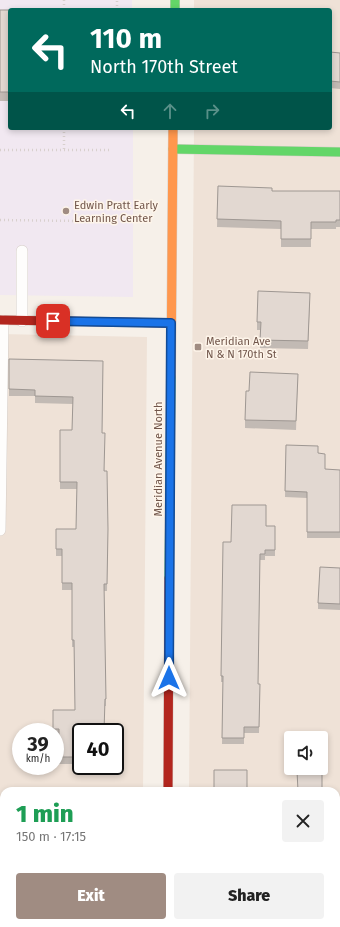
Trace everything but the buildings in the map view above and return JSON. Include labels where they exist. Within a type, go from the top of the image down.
[{"type":"street","name":"Meridian Avenue North","points":[[168,787],[173,130]]},
{"type":"street","points":[[173,149],[340,152]]},
{"type":"street","points":[[1,320],[171,323]]},
{"type":"lane","points":[[22,251],[22,321]]},
{"type":"lane","points":[[0,530],[1,320]]},
{"type":"path","points":[[64,130],[64,150]]},
{"type":"path","points":[[0,150],[111,150]]},
{"type":"path","points":[[0,220],[80,221]]},
{"type":"shaded area","name":"Edwin Pratt Early Learning Center","points":[[0,0],[132,0],[132,8],[8,8],[8,130],[133,130],[133,297],[0,295]]},
{"type":"shaded area","points":[[194,0],[340,0],[340,787],[189,787],[194,130],[332,130],[332,8],[194,8]]},
{"type":"shaded area","points":[[0,334],[147,337],[143,787],[0,787]]},
{"type":"traffic: fast","points":[[175,0],[175,8]]},
{"type":"traffic: fast","points":[[173,149],[340,152]]},
{"type":"traffic: fast","points":[[169,578],[171,377]]},
{"type":"traffic: slow","points":[[171,377],[173,130]]},
{"type":"traffic: jam","points":[[0,320],[171,323]]},
{"type":"traffic: jam","points":[[168,787],[169,578]]},
{"type":"place","name":"Edwin Pratt Early Learning Center","points":[[66,211]]},
{"type":"place","name":"Meridian Ave N & N 170th St","points":[[198,347]]},
{"type":"route","points":[[53,321],[171,323],[169,678]]}]
